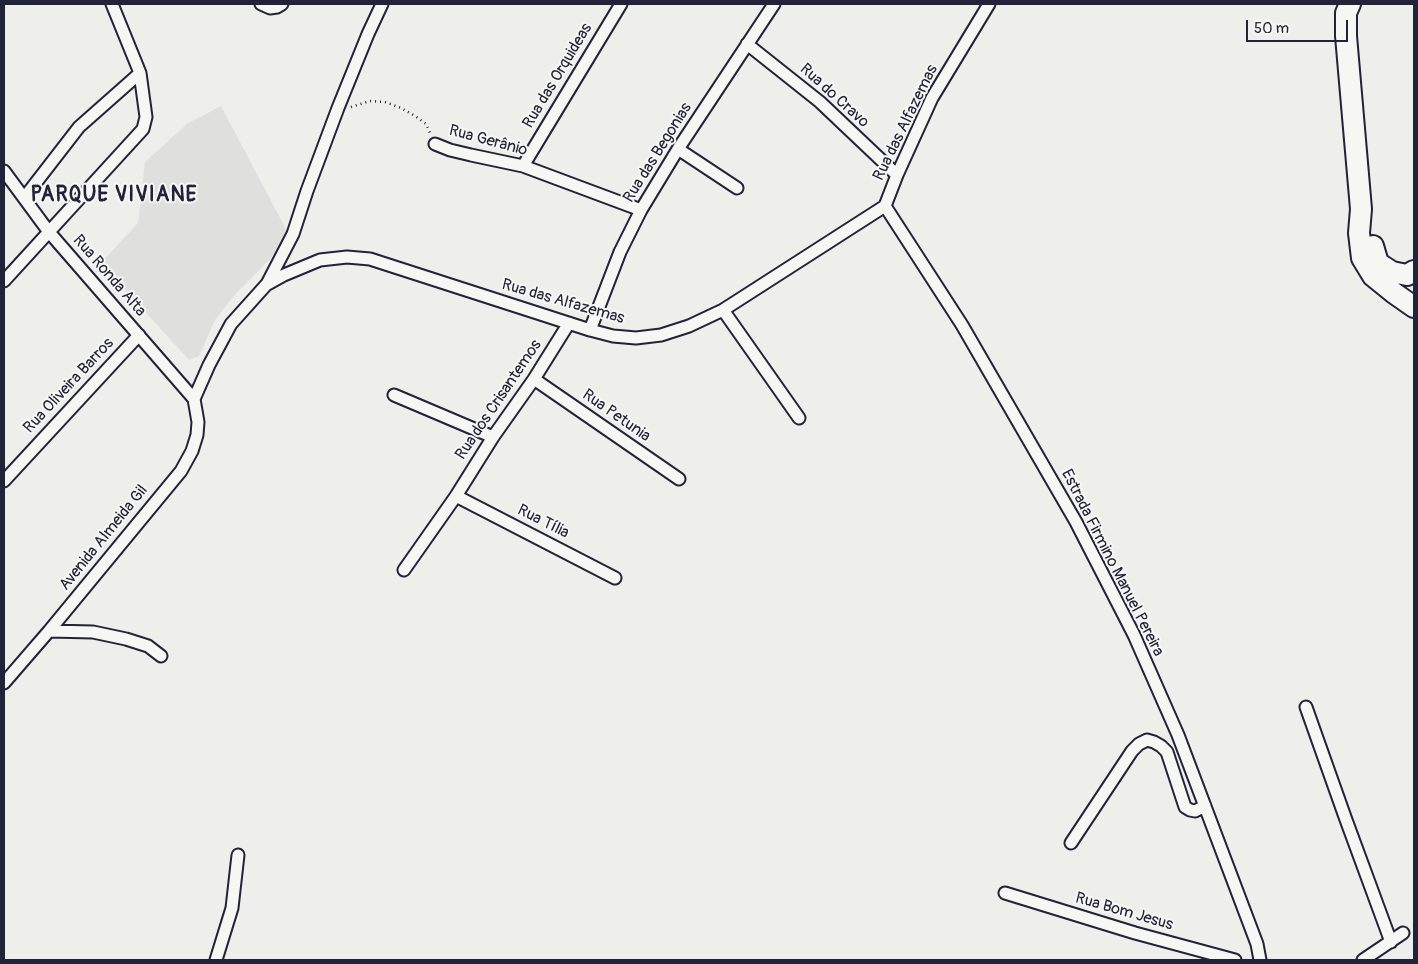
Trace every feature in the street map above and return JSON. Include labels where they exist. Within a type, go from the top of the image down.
[{"type":"highway","points":[[1350,4],[1346,13],[1346,36],[1361,209],[1359,233],[1362,258],[1373,276],[1414,307]]},
{"type":"highway","points":[[1361,209],[1378,263],[1392,272],[1408,275],[1414,271]]},
{"type":"street","points":[[4,282],[143,129],[146,117],[140,73],[112,4]]},
{"type":"street","points":[[260,4],[270,8],[282,4]]},
{"type":"street","points":[[266,285],[293,234],[338,108],[382,4]]},
{"type":"street","name":"Rua das Orquideas","points":[[523,166],[621,4]]},
{"type":"street","name":"Rua das Begonias","points":[[590,330],[620,252],[641,210],[678,149],[774,4]]},
{"type":"street","name":"Rua das Alfazemas","points":[[194,399],[209,365],[231,324],[266,285],[284,275],[320,260],[348,257],[370,259],[590,330],[614,336],[636,338],[662,335],[689,326],[723,310],[885,206],[932,98],[989,4]]},
{"type":"street","name":"Rua do Cravo","points":[[747,44],[814,97],[897,175]]},
{"type":"street","points":[[24,198],[79,127],[140,73]]},
{"type":"street","name":"Rua Gerânio","points":[[435,144],[450,150],[523,166],[641,210]]},
{"type":"street","points":[[678,149],[738,188]]},
{"type":"street","name":"Rua Ronda Alta","points":[[4,170],[49,232],[194,399]]},
{"type":"street","name":"Estrada Firmino Manuel Pereira","points":[[885,206],[962,325],[1076,522],[1134,635],[1178,735],[1257,944],[1260,960]]},
{"type":"street","points":[[723,310],[799,418]]},
{"type":"street","name":"Rua dos Crisantemos","points":[[404,570],[456,496],[569,323]]},
{"type":"street","name":"Rua Oliveira Barros","points":[[4,481],[139,334]]},
{"type":"street","name":"Rua Petunia","points":[[534,378],[679,479]]},
{"type":"street","points":[[394,395],[493,437]]},
{"type":"street","name":"Avenida Almeida Gil","points":[[4,683],[181,471],[192,451],[197,435],[198,422],[194,399]]},
{"type":"street","name":"Rua Tília","points":[[456,496],[615,578]]},
{"type":"street","points":[[49,631],[93,632],[126,639],[148,646],[161,656]]},
{"type":"street","points":[[1306,706],[1391,942]]},
{"type":"street","points":[[1071,843],[1132,751],[1139,744],[1147,740],[1161,746],[1166,752],[1185,807],[1190,810],[1196,810],[1205,806]]},
{"type":"street","points":[[216,960],[232,908],[238,855]]},
{"type":"street","name":"Rua Bom Jesus","points":[[1005,893],[1235,960]]},
{"type":"street","points":[[1363,960],[1403,933]]},
{"type":"path","name":"Rua Gerânio","points":[[338,108],[356,106],[370,101],[385,102],[408,112],[426,124],[435,144]]},
{"type":"shaded area","points":[[221,106],[288,233],[272,257],[233,297],[215,320],[199,356],[189,360],[101,263],[138,223],[145,162],[187,124]]},
{"type":"district","name":"PARQUE VIVIANE","points":[[114,196]]}]
